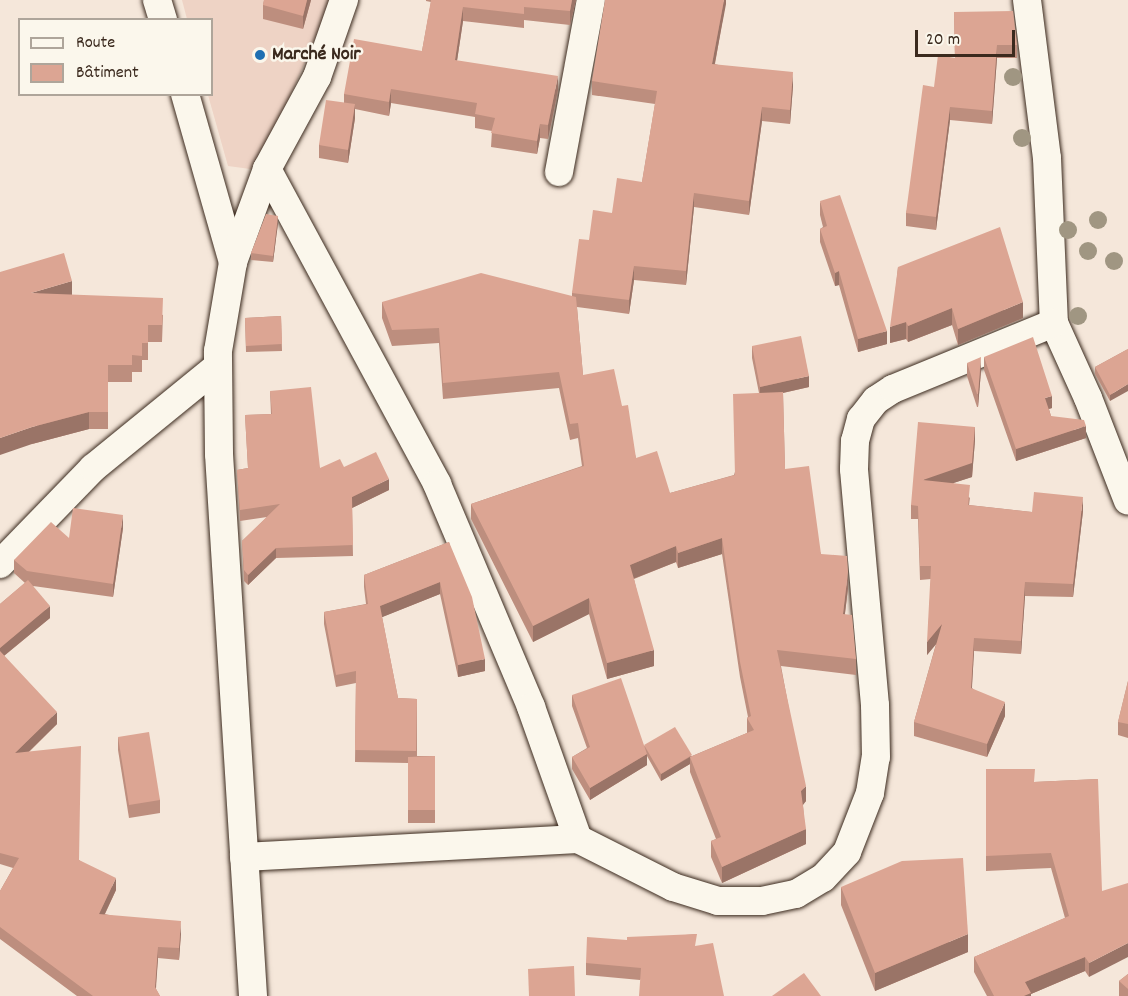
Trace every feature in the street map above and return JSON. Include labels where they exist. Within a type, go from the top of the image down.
[{"type":"street","points":[[157,0],[162,18]]},
{"type":"street","points":[[253,996],[217,420],[221,322],[232,262],[267,169],[317,77],[344,0]]},
{"type":"street","points":[[559,172],[591,0]]},
{"type":"street","points":[[1027,0],[1047,158],[1054,323],[1088,398],[1128,501]]},
{"type":"street","points":[[186,96],[232,262]]},
{"type":"street","points":[[267,169],[437,484],[531,707],[578,839]]},
{"type":"street","points":[[244,857],[578,839],[664,883],[718,901],[762,901],[796,894],[823,878],[847,852],[870,793],[876,757],[875,705],[854,469],[855,441],[861,419],[876,400],[893,389],[1054,323]]},
{"type":"street","points":[[0,564],[93,468],[218,367]]},
{"type":"shaded area","name":"Marché Noir","points":[[182,0],[332,0],[258,170],[228,166],[208,96],[213,96],[213,18],[187,18]]},
{"type":"building","points":[[264,0],[307,0],[303,16],[263,5]]},
{"type":"building","points":[[431,0],[572,0],[570,11],[524,7],[524,14],[463,7],[455,60],[558,76],[548,125],[540,124],[537,141],[491,133],[495,118],[475,114],[477,103],[391,89],[389,102],[344,94],[354,39],[422,51]]},
{"type":"building","points":[[605,0],[724,0],[712,64],[793,72],[790,110],[762,107],[749,201],[694,193],[686,271],[634,266],[629,300],[572,293],[579,239],[589,240],[593,210],[612,213],[617,178],[642,182],[657,91],[592,81]]},
{"type":"building","points":[[1013,11],[1017,45],[997,45],[992,111],[950,107],[936,217],[906,213],[923,85],[934,87],[938,55],[955,58],[954,12]]},
{"type":"building","points":[[326,100],[355,104],[348,150],[319,145]]},
{"type":"building","points":[[840,195],[887,331],[858,339],[839,271],[835,273],[820,229],[827,226],[820,201]]},
{"type":"building","points":[[266,214],[278,216],[273,256],[251,253]]},
{"type":"building","points":[[1000,227],[1023,302],[958,329],[952,308],[908,326],[906,322],[890,327],[898,267]]},
{"type":"building","points":[[64,253],[72,281],[31,293],[163,298],[162,325],[148,325],[148,343],[142,343],[142,356],[132,355],[132,365],[108,365],[108,412],[89,412],[0,438],[0,272]]},
{"type":"building","points":[[481,273],[576,297],[583,375],[614,369],[622,406],[628,405],[636,458],[657,451],[670,493],[735,475],[733,394],[783,392],[785,469],[809,466],[821,554],[847,556],[848,572],[843,614],[852,615],[856,659],[777,650],[806,786],[801,791],[806,829],[722,867],[711,841],[721,837],[690,757],[754,730],[747,718],[751,716],[740,662],[722,538],[678,553],[676,546],[630,565],[654,650],[607,663],[589,598],[533,626],[471,504],[584,466],[578,423],[570,424],[559,372],[443,383],[439,328],[392,330],[382,302]]},
{"type":"building","points":[[281,316],[282,344],[246,346],[245,318]]},
{"type":"building","points":[[801,336],[809,376],[760,387],[752,346]]},
{"type":"building","points":[[1033,337],[1052,396],[1045,398],[1051,416],[1084,420],[1086,426],[1016,449],[984,357]]},
{"type":"building","points":[[1128,349],[1128,384],[1110,395],[1095,367]]},
{"type":"building","points":[[981,357],[978,394],[977,394],[967,363]]},
{"type":"building","points":[[311,387],[320,468],[340,459],[344,467],[376,452],[389,479],[352,497],[353,545],[276,548],[248,575],[244,570],[242,541],[280,504],[240,510],[237,470],[248,468],[245,415],[272,414],[270,391]]},
{"type":"building","points":[[918,422],[975,427],[972,463],[923,480],[970,485],[968,505],[1032,512],[1034,492],[1083,497],[1073,584],[1025,582],[1021,641],[974,638],[971,688],[1005,702],[987,744],[914,722],[942,624],[927,642],[931,566],[920,566],[918,506],[911,505]]},
{"type":"building","points":[[73,508],[123,515],[113,584],[27,571],[14,560],[51,522],[69,538]]},
{"type":"building","points":[[449,542],[472,597],[485,659],[458,665],[440,582],[380,606],[398,698],[417,699],[416,751],[355,750],[356,671],[336,675],[324,612],[368,604],[364,575]]},
{"type":"building","points":[[28,580],[50,606],[0,648],[0,604]]},
{"type":"building","points":[[0,651],[57,712],[15,753],[81,746],[79,860],[116,878],[99,914],[181,921],[179,948],[158,947],[155,987],[160,996],[93,996],[0,927],[0,891],[19,858],[0,853]]},
{"type":"building","points":[[621,678],[647,754],[590,788],[572,757],[590,747],[572,695]]},
{"type":"building","points":[[1128,681],[1128,724],[1118,722]]},
{"type":"building","points":[[675,727],[692,755],[661,774],[644,745]]},
{"type":"building","points":[[149,732],[160,800],[129,805],[118,737]]},
{"type":"building","points":[[435,756],[435,810],[408,810],[408,757]]},
{"type":"building","points":[[986,769],[1035,769],[1034,782],[1098,779],[1102,891],[1128,883],[1128,943],[1089,963],[1085,957],[1025,982],[1031,993],[1024,996],[994,996],[974,957],[1069,916],[1051,853],[986,856]]},
{"type":"building","points":[[963,858],[968,934],[875,973],[841,887],[902,861]]},
{"type":"building","points":[[697,934],[695,946],[713,943],[724,996],[639,996],[641,968],[586,963],[587,937],[627,940],[627,937]]},
{"type":"building","points":[[574,966],[575,996],[529,996],[528,969]]},
{"type":"building","points":[[804,973],[821,996],[772,996]]},
{"type":"building","points":[[1128,974],[1128,989],[1119,981]]},
{"type":"place","name":"Marché Noir","points":[[260,55]]}]
